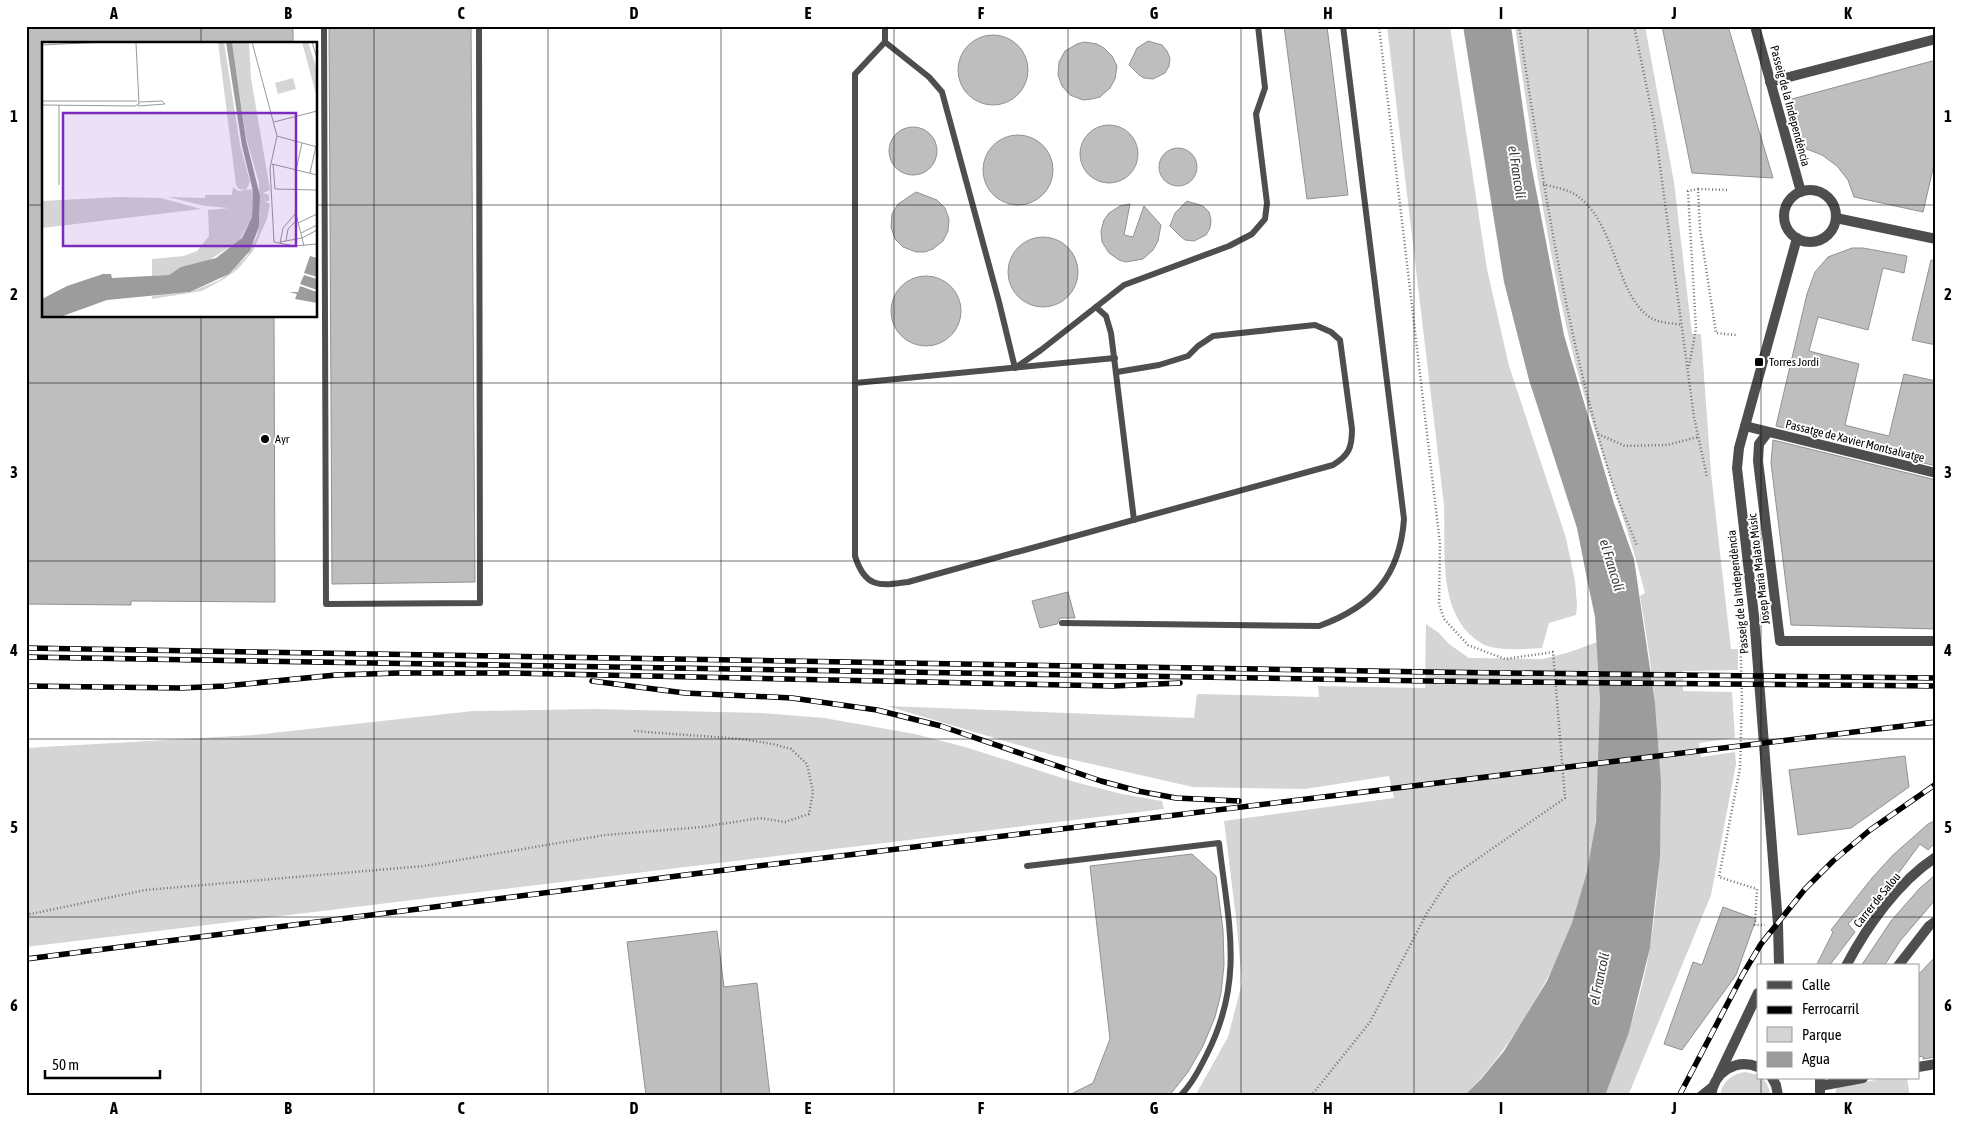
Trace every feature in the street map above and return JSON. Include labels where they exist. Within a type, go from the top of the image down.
[{"type":"street","name":"Passeig de la Independència","points":[[1756,26],[1801,192]]},
{"type":"street","points":[[1770,82],[1936,39]]},
{"type":"street","points":[[1814,191],[1826,196],[1834,206],[1836,218],[1833,229],[1820,240],[1808,242],[1797,238],[1787,227],[1785,213],[1792,198],[1801,192],[1814,191]]},
{"type":"street","points":[[1836,218],[1936,239]]},
{"type":"street","name":"Passeig de la Independència","points":[[1779,964],[1778,924],[1754,616],[1737,468],[1739,448],[1797,238]]},
{"type":"street","name":"Passatge de Xavier Montsalvatge","points":[[1746,426],[1936,473]]},
{"type":"street","name":"Josep Maria Malato Músic","points":[[1768,432],[1760,444],[1758,461],[1780,641],[1936,642]]},
{"type":"street","name":"Carrer de Salou","points":[[1847,964],[1860,941],[1900,889],[1924,865],[1936,857]]},
{"type":"street","points":[[1900,964],[1928,926],[1936,921]]},
{"type":"street","name":"Passeig de la Independència","points":[[1772,964],[1779,950]]},
{"type":"street","points":[[1711,1096],[1716,1080],[1757,995]]},
{"type":"street","points":[[1716,1080],[1723,1071],[1737,1064],[1757,1067]]},
{"type":"street","points":[[1920,1067],[1936,1064]]},
{"type":"street","points":[[1820,1086],[1852,1080]]},
{"type":"street","points":[[1776,1085],[1788,1096]]},
{"type":"lane","points":[[324,26],[326,604],[480,603],[479,26]]},
{"type":"lane","points":[[885,26],[885,42],[855,74],[855,556],[859,569],[869,581],[882,586],[908,582],[1333,466],[1345,457],[1352,443],[1352,429],[1340,340],[1331,332],[1315,325],[1213,336],[1198,346],[1188,356],[1159,365],[1116,372]]},
{"type":"lane","points":[[1015,368],[1124,285],[1229,246],[1252,234],[1265,218],[1267,203],[1256,114],[1265,88],[1258,26]]},
{"type":"lane","points":[[1062,623],[1319,626],[1366,602],[1381,587],[1391,568],[1403,538],[1404,519],[1343,26]]},
{"type":"lane","points":[[885,42],[929,77],[942,92],[1015,368]]},
{"type":"lane","points":[[1096,307],[1106,316],[1112,333],[1134,520]]},
{"type":"lane","points":[[855,383],[1115,358]]},
{"type":"lane","points":[[1027,866],[1219,843],[1232,950],[1231,980],[1225,1009],[1213,1041],[1200,1067],[1180,1096]]},
{"type":"lane","points":[[1698,1096],[1716,1080]]},
{"type":"path","points":[[1311,1096],[1370,1022],[1427,913],[1450,878],[1565,798],[1552,652],[1505,659],[1489,654],[1468,645],[1444,619],[1439,604],[1440,544],[1379,26]]},
{"type":"path","points":[[1519,26],[1543,184],[1562,288],[1598,434],[1613,484],[1637,546]]},
{"type":"path","points":[[1634,26],[1654,122],[1698,437],[1707,477]]},
{"type":"path","points":[[1543,184],[1575,194],[1593,210],[1614,253],[1633,302],[1652,320],[1682,325]]},
{"type":"path","points":[[1688,370],[1696,329],[1688,191],[1698,189],[1728,190]]},
{"type":"path","points":[[1698,189],[1700,229],[1716,333],[1736,335]]},
{"type":"path","points":[[1598,434],[1625,446],[1667,445],[1698,437]]},
{"type":"path","points":[[1730,533],[1740,628],[1742,700],[1740,768],[1719,876],[1756,889],[1755,926],[1778,924]]},
{"type":"path","points":[[26,915],[145,890],[424,866],[604,834],[702,827],[760,818],[785,822],[809,814],[813,792],[807,764],[792,749],[741,739],[634,730]]},
{"type":"green space","points":[[1387,26],[1450,26],[1487,269],[1509,366],[1566,538],[1575,581],[1576,615],[1549,623],[1542,648],[1502,649],[1481,643],[1467,631],[1457,616],[1450,599],[1446,581],[1444,505]]},
{"type":"green space","points":[[1515,26],[1645,26],[1674,182],[1692,334],[1701,334],[1711,473],[1731,649],[1738,649],[1738,670],[1683,671],[1683,691],[1732,692],[1735,738],[1699,743],[1701,757],[1735,752],[1736,764],[1711,895],[1628,1096],[1605,1096],[1631,1023],[1642,985],[1647,966],[1656,903],[1659,859],[1660,771],[1653,683],[1640,596],[1645,593],[1572,350],[1554,270]]},
{"type":"green space","points":[[1426,624],[1469,658],[1543,659],[1597,642],[1598,652],[1600,683],[1599,775],[1595,826],[1580,900],[1562,948],[1533,1004],[1498,1057],[1464,1096],[1195,1096],[1228,1037],[1242,983],[1224,821],[1394,798],[1389,776],[1305,789],[1193,787],[1052,755],[887,706],[1194,718],[1197,694],[1319,697],[1318,686],[1425,688]]},
{"type":"green space","points":[[594,709],[761,713],[824,718],[915,734],[965,747],[1075,782],[1122,794],[1162,801],[1164,809],[26,947],[26,748],[254,735],[473,711]]},
{"type":"green space","points":[[1745,1072],[1757,1075],[1757,1080],[1764,1080],[1767,1084],[1771,1096],[1720,1096],[1725,1082],[1736,1074]]},
{"type":"green space","points":[[1875,1080],[1907,1080],[1910,1096],[1835,1096],[1836,1088]]},
{"type":"water","name":"el Francolí","points":[[1463,26],[1511,26],[1531,164],[1564,335],[1614,503],[1634,559],[1655,703],[1661,782],[1660,857],[1650,948],[1629,1032],[1605,1096],[1464,1096],[1504,1051],[1547,981],[1572,923],[1587,872],[1596,821],[1600,701],[1595,617],[1577,528],[1529,380],[1504,282]]},
{"type":"building","points":[[26,26],[293,26],[293,42],[42,42],[42,318],[274,318],[275,602],[131,601],[131,605],[26,604]]},
{"type":"building","points":[[329,26],[471,26],[475,582],[332,584]]},
{"type":"building","points":[[1284,26],[1327,26],[1348,195],[1307,199]]},
{"type":"building","points":[[1662,26],[1728,26],[1773,178],[1692,173]]},
{"type":"building","points":[[986,35],[1000,35],[1013,41],[1022,50],[1028,63],[1026,83],[1018,95],[1000,105],[986,105],[973,99],[964,90],[958,77],[958,63],[964,50],[973,41]]},
{"type":"building","points":[[1148,41],[1162,45],[1170,58],[1169,66],[1165,73],[1153,79],[1144,78],[1129,65],[1137,48]]},
{"type":"building","points":[[1084,42],[1097,44],[1104,48],[1112,56],[1117,66],[1115,79],[1110,88],[1100,97],[1083,100],[1070,95],[1062,86],[1058,75],[1059,62],[1065,51]]},
{"type":"building","points":[[1936,60],[1936,156],[1923,212],[1854,197],[1848,180],[1837,166],[1822,155],[1804,148],[1792,99]]},
{"type":"building","points":[[1109,125],[1120,127],[1133,138],[1138,154],[1136,165],[1125,178],[1109,183],[1098,181],[1085,170],[1080,154],[1082,143],[1093,130]]},
{"type":"building","points":[[913,127],[922,129],[930,134],[935,142],[937,151],[935,160],[930,168],[922,173],[913,175],[904,173],[896,168],[891,160],[889,151],[891,142],[896,134],[904,129]]},
{"type":"building","points":[[1011,135],[1025,135],[1038,141],[1047,150],[1053,163],[1051,183],[1043,195],[1025,205],[1011,205],[998,199],[989,190],[983,177],[983,163],[989,150],[998,141]]},
{"type":"building","points":[[1178,148],[1185,149],[1191,154],[1196,160],[1196,174],[1191,180],[1185,185],[1178,186],[1171,185],[1165,180],[1160,174],[1159,167],[1160,160],[1165,154],[1171,149]]},
{"type":"building","points":[[916,192],[937,200],[945,208],[949,219],[948,231],[943,241],[933,249],[925,252],[916,252],[903,247],[895,239],[891,227],[892,214],[898,204]]},
{"type":"building","points":[[1187,201],[1203,206],[1209,212],[1211,220],[1210,228],[1206,235],[1194,241],[1185,240],[1170,226],[1175,213]]},
{"type":"building","points":[[1130,204],[1124,235],[1133,237],[1144,206],[1161,225],[1158,241],[1153,250],[1143,259],[1126,262],[1119,260],[1109,253],[1102,242],[1101,231],[1104,220],[1109,213],[1120,206]]},
{"type":"building","points":[[1043,237],[1056,240],[1068,247],[1075,259],[1078,272],[1075,285],[1068,297],[1056,304],[1043,307],[1030,304],[1018,297],[1011,285],[1008,272],[1011,259],[1018,247],[1030,240]]},
{"type":"building","points":[[1852,248],[1863,248],[1907,256],[1904,273],[1883,268],[1868,330],[1818,317],[1809,351],[1859,364],[1845,425],[1889,436],[1904,374],[1936,381],[1936,466],[1776,426],[1807,294],[1815,272],[1828,257]]},
{"type":"building","points":[[1931,260],[1936,261],[1936,345],[1912,340]]},
{"type":"building","points":[[919,276],[933,276],[946,282],[955,291],[961,304],[959,324],[951,336],[933,346],[919,346],[906,340],[897,331],[891,318],[891,304],[897,291],[906,282]]},
{"type":"building","points":[[1773,440],[1936,480],[1936,629],[1791,625],[1771,463]]},
{"type":"building","points":[[1068,592],[1075,618],[1060,618],[1057,624],[1040,628],[1032,601]]},
{"type":"building","points":[[1905,756],[1909,787],[1851,828],[1798,835],[1789,770]]},
{"type":"building","points":[[1936,820],[1936,842],[1928,850],[1920,844],[1889,886],[1848,924],[1855,932],[1831,964],[1817,964],[1833,932],[1831,930],[1872,878],[1893,855],[1928,824]]},
{"type":"building","points":[[1192,854],[1216,876],[1223,930],[1224,965],[1221,993],[1215,1017],[1203,1046],[1188,1072],[1169,1096],[1067,1096],[1093,1083],[1110,1039],[1090,866]]},
{"type":"building","points":[[1936,874],[1936,899],[1900,941],[1885,964],[1862,964],[1891,921],[1919,889]]},
{"type":"building","points":[[1723,907],[1756,919],[1736,975],[1682,1050],[1664,1044],[1693,962],[1702,965]]},
{"type":"building","points":[[717,931],[724,987],[757,983],[770,1096],[646,1096],[627,942]]},
{"type":"building","points":[[1936,956],[1936,1057],[1923,1059],[1923,1056],[1920,1057],[1920,973]]},
{"type":"railway","points":[[26,648],[1429,672],[1936,678]]},
{"type":"railway","points":[[26,657],[1429,681],[1936,686]]},
{"type":"railway","points":[[26,686],[181,688],[225,686],[336,675],[399,673],[510,673],[1113,686],[1180,683]]},
{"type":"railway","points":[[592,681],[685,693],[792,698],[877,710],[941,726],[1101,781],[1138,791],[1176,798],[1239,801]]},
{"type":"railway","points":[[26,959],[701,873],[1936,722]]},
{"type":"railway","points":[[1679,1096],[1743,974],[1761,944],[1805,889],[1833,861],[1870,830],[1936,784]]},
{"type":"place","name":"Torres Jordi","points":[[1759,362]]},
{"type":"place","name":"Ayr","points":[[265,439]]}]
